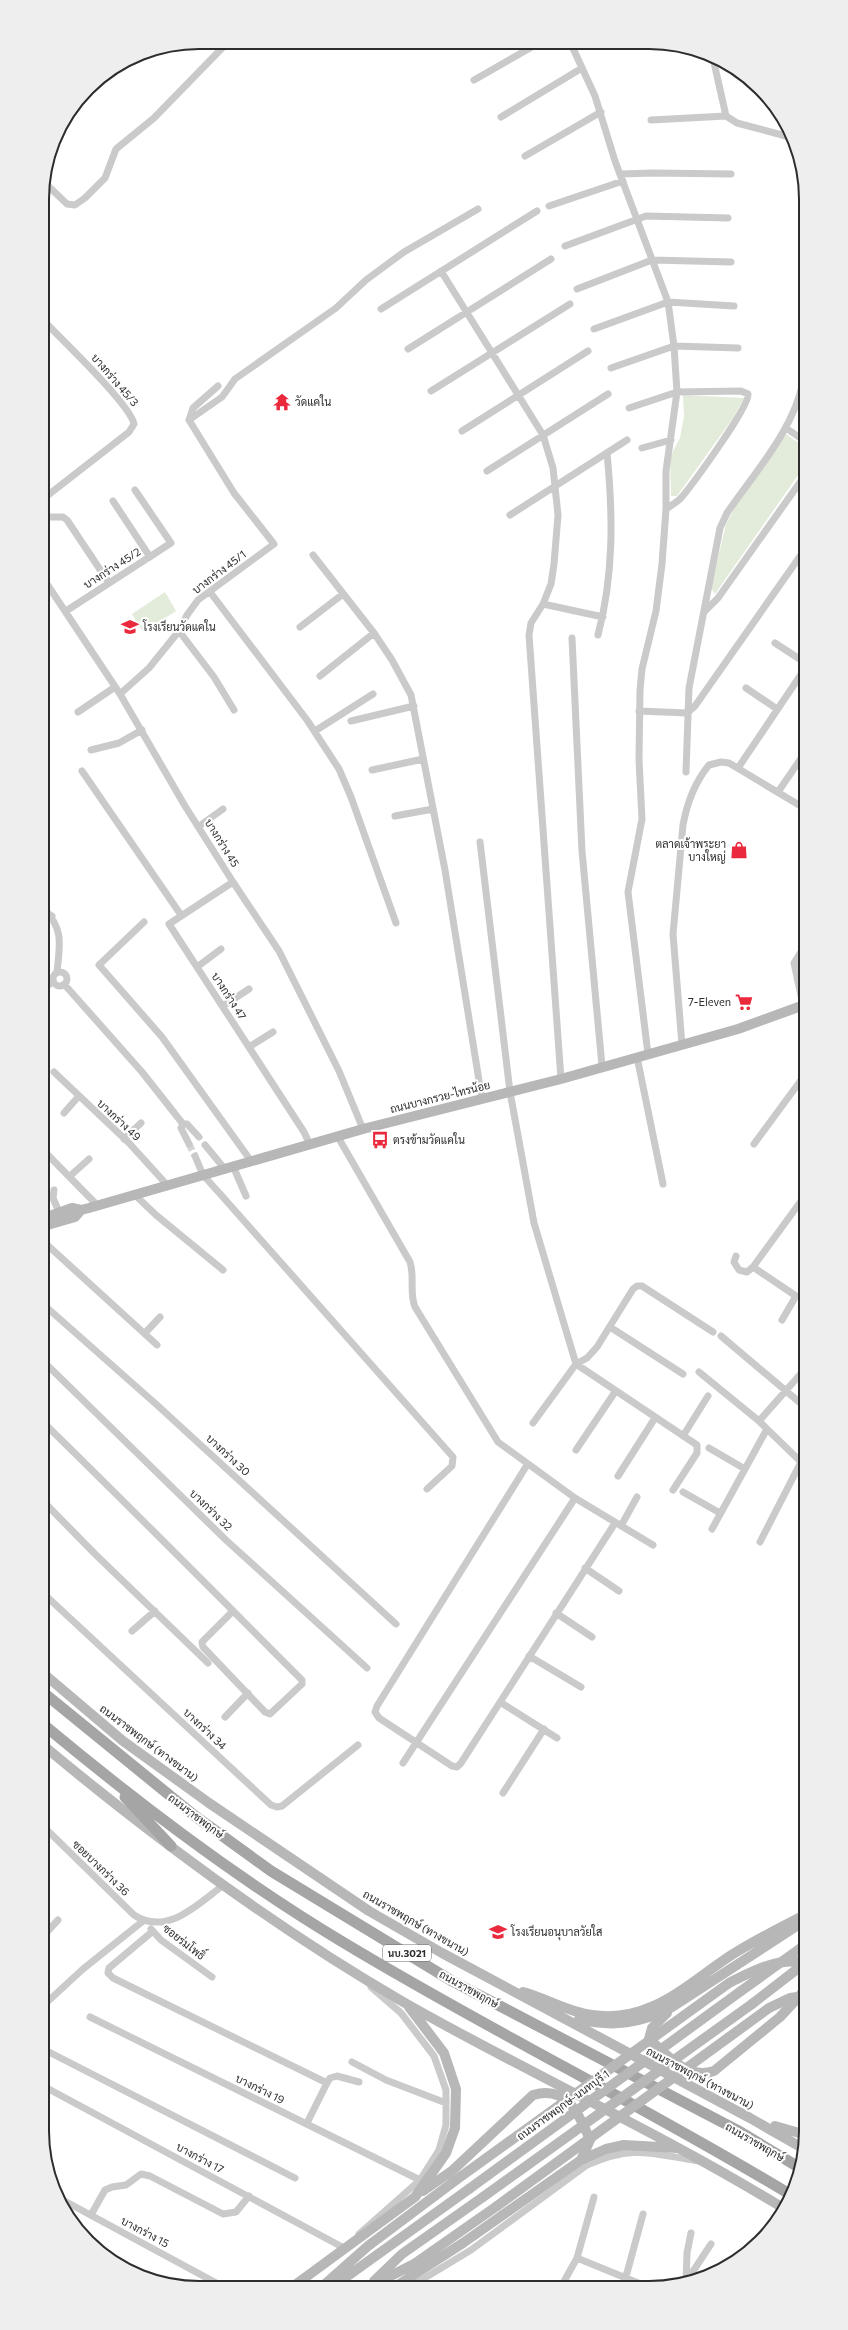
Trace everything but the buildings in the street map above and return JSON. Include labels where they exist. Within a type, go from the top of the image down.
[{"type":"main road","name":"ถนนบางกรวย-ไทรน้อย","points":[[49,1216],[72,1208],[81,1210],[98,1206],[228,1167],[338,1138],[363,1129],[561,1079],[602,1066],[738,1029],[799,1007]]},
{"type":"main road","name":"ถนนบางกรวย-ไทรน้อย","points":[[49,1224],[75,1216],[81,1210]]},
{"type":"main road","name":"ถนนราชพฤกษ์ (ทางขนาน)","points":[[49,1678],[123,1741],[312,1874],[369,1911],[546,2010],[799,2145]]},
{"type":"main road","name":"ถนนราชพฤกษ์","points":[[49,1697],[195,1816],[271,1871],[452,1981],[737,2130],[795,2165]]},
{"type":"main road","name":"ถนนราชพฤกษ์","points":[[49,1729],[103,1774],[238,1874],[345,1943],[474,2019],[724,2154],[786,2192]]},
{"type":"main road","points":[[49,1750],[92,1786],[222,1886],[355,1973],[407,2004],[681,2148],[779,2206]]},
{"type":"main road","points":[[103,1774],[171,1846]]},
{"type":"main road","points":[[506,1987],[592,2015],[618,2015],[650,2009],[674,1996],[733,1954],[799,1917]]},
{"type":"main road","points":[[546,2010],[596,2023],[613,2024],[650,2018],[672,2007],[799,1924]]},
{"type":"main road","name":"ถนนราชพฤกษ์-นนทบุรี 1","points":[[341,2281],[799,1949]]},
{"type":"main road","points":[[329,2281],[368,2246],[456,2180],[729,1984],[761,1967],[799,1962]]},
{"type":"main road","points":[[373,2281],[402,2254],[752,2004],[799,1968]]},
{"type":"main road","points":[[672,2007],[652,2028],[649,2039],[687,2070],[698,2074],[705,2074],[714,2071],[780,2017],[799,1997]]},
{"type":"main road","points":[[381,2281],[414,2264],[497,2206],[769,2008],[790,1998],[799,1997]]},
{"type":"main road","points":[[407,2004],[444,2053],[456,2089],[455,2128],[446,2153],[415,2197]]},
{"type":"main road","points":[[300,2281],[346,2246],[378,2225],[453,2170],[533,2095],[543,2092],[552,2092],[563,2097],[582,2120],[590,2140],[581,2160]]},
{"type":"main road","points":[[750,2118],[799,2133]]},
{"type":"main road","points":[[404,2281],[463,2243],[581,2160],[606,2149],[624,2146],[681,2148]]},
{"type":"street","points":[[49,187],[67,204],[75,205],[85,198],[105,178],[116,150],[154,118],[221,49]]},
{"type":"street","points":[[474,80],[528,49]]},
{"type":"street","points":[[573,49],[600,112],[622,178],[668,302],[674,346],[677,392],[666,471],[666,509],[661,572],[656,611],[642,669],[639,711],[642,819],[628,892],[648,1054]]},
{"type":"street","points":[[714,64],[726,116]]},
{"type":"street","points":[[501,117],[582,68]]},
{"type":"street","points":[[525,156],[600,112]]},
{"type":"street","points":[[650,120],[726,116],[737,123],[785,136]]},
{"type":"street","points":[[549,206],[622,178],[653,173],[730,174]]},
{"type":"street","points":[[189,420],[222,397],[235,379],[336,308],[366,280],[404,252],[478,209]]},
{"type":"street","points":[[381,309],[537,211]]},
{"type":"street","points":[[565,246],[637,219],[655,215],[728,218]]},
{"type":"street","points":[[408,349],[551,259]]},
{"type":"street","points":[[577,289],[652,260],[730,262]]},
{"type":"street","points":[[441,271],[543,436],[556,485],[557,544],[551,584],[543,604],[531,623],[529,635],[561,1079]]},
{"type":"street","points":[[594,329],[668,302],[734,306]]},
{"type":"street","points":[[431,392],[570,304]]},
{"type":"street","name":"บางกร่าง 45/3","points":[[49,327],[97,375],[130,415],[134,424],[129,432],[49,493]]},
{"type":"street","points":[[611,368],[674,346],[738,348]]},
{"type":"street","points":[[462,431],[518,394],[588,351]]},
{"type":"street","points":[[189,420],[191,411],[218,386]]},
{"type":"street","points":[[629,408],[677,392],[741,391],[748,394],[749,397],[735,422],[682,497],[666,509]]},
{"type":"street","points":[[487,471],[608,394]]},
{"type":"street","points":[[686,772],[687,713],[690,680],[705,611],[716,546],[724,519],[786,428],[799,402]]},
{"type":"street","name":"บางกร่าง 45/1","points":[[120,694],[150,668],[180,631],[198,600],[274,544],[234,493],[189,420]]},
{"type":"street","points":[[786,428],[799,437]]},
{"type":"street","points":[[510,515],[627,440]]},
{"type":"street","points":[[642,448],[671,440]]},
{"type":"street","points":[[598,635],[603,617],[610,570],[612,531],[607,453]]},
{"type":"street","points":[[705,611],[718,598],[799,484]]},
{"type":"street","name":"บางกร่าง 45/2","points":[[66,611],[170,543],[136,490]]},
{"type":"street","points":[[113,501],[150,557]]},
{"type":"street","points":[[49,517],[63,516],[67,520],[109,583]]},
{"type":"street","points":[[313,555],[374,633],[405,682],[414,706],[463,974],[482,1099]]},
{"type":"street","points":[[639,711],[687,713],[702,698],[799,559]]},
{"type":"street","name":"บางกร่าง 45","points":[[49,587],[120,694],[198,827],[280,951],[339,1071],[363,1129]]},
{"type":"street","points":[[210,592],[315,731],[339,769],[351,797],[396,923]]},
{"type":"street","points":[[300,627],[343,594]]},
{"type":"street","points":[[543,604],[603,617]]},
{"type":"street","points":[[180,631],[214,677],[234,710]]},
{"type":"street","points":[[320,676],[374,633]]},
{"type":"street","points":[[572,638],[582,851],[602,1066]]},
{"type":"street","points":[[775,643],[799,659]]},
{"type":"street","points":[[738,768],[776,709],[799,677]]},
{"type":"street","points":[[78,712],[115,687]]},
{"type":"street","points":[[746,688],[776,709]]},
{"type":"street","points":[[315,731],[373,694]]},
{"type":"street","points":[[351,721],[414,706]]},
{"type":"street","points":[[91,750],[119,743],[142,730]]},
{"type":"street","points":[[372,770],[423,759]]},
{"type":"street","points":[[778,792],[799,761]]},
{"type":"street","points":[[682,1045],[673,934],[683,825],[686,809],[696,784],[709,765],[721,762],[738,768],[799,805]]},
{"type":"street","points":[[82,771],[181,915]]},
{"type":"street","points":[[198,827],[223,809]]},
{"type":"street","points":[[395,816],[433,809]]},
{"type":"street","points":[[480,842],[510,1092],[534,1224],[576,1364],[615,1392],[697,1444],[699,1449],[673,1490]]},
{"type":"street","name":"บางกร่าง 47","points":[[233,882],[170,922],[170,926],[304,1132],[310,1145]]},
{"type":"street","points":[[49,913],[61,935],[57,972],[54,974],[53,981],[49,985]]},
{"type":"street","points":[[144,922],[99,965],[162,1037],[251,1161]]},
{"type":"street","points":[[197,966],[221,949]]},
{"type":"street","points":[[799,955],[794,963],[799,984]]},
{"type":"street","points":[[57,972],[60,971],[66,975],[64,984]]},
{"type":"street","points":[[53,981],[58,986],[64,984]]},
{"type":"street","points":[[64,984],[142,1072],[183,1124],[186,1124],[199,1137]]},
{"type":"street","points":[[222,1006],[249,989]]},
{"type":"street","points":[[249,1047],[273,1032]]},
{"type":"street","points":[[636,1057],[664,1184]]},
{"type":"street","name":"บางกร่าง 49","points":[[54,1072],[78,1097],[124,1139],[168,1186]]},
{"type":"street","points":[[754,1144],[799,1083]]},
{"type":"street","points":[[64,1113],[78,1097]]},
{"type":"street","points":[[124,1139],[141,1123]]},
{"type":"street","points":[[183,1124],[181,1128],[189,1144]]},
{"type":"street","points":[[338,1138],[410,1262],[414,1276],[412,1292],[415,1307],[498,1442],[527,1465],[575,1498],[653,1545]]},
{"type":"street","points":[[205,1145],[228,1167],[246,1196]]},
{"type":"street","points":[[49,1155],[98,1206]]},
{"type":"street","points":[[195,1156],[203,1175],[453,1457],[452,1466],[427,1489]]},
{"type":"street","points":[[70,1176],[89,1160]]},
{"type":"street","points":[[54,1190],[53,1198],[58,1212]]},
{"type":"street","points":[[135,1195],[156,1215],[224,1270]]},
{"type":"street","points":[[736,1256],[734,1262],[739,1270],[748,1272],[799,1203]]},
{"type":"street","points":[[49,1247],[80,1276],[146,1332],[157,1345]]},
{"type":"street","points":[[753,1267],[796,1296],[782,1320]]},
{"type":"street","points":[[533,1423],[576,1364],[592,1353],[633,1289],[637,1286],[642,1286],[713,1332]]},
{"type":"street","name":"บางกร่าง 30","points":[[49,1310],[396,1624]]},
{"type":"street","points":[[146,1332],[160,1317]]},
{"type":"street","points":[[610,1327],[683,1374]]},
{"type":"street","points":[[721,1336],[799,1402]]},
{"type":"street","name":"บางกร่าง 32","points":[[49,1367],[227,1541],[367,1668]]},
{"type":"street","points":[[699,1372],[767,1429],[799,1460]]},
{"type":"street","points":[[759,1422],[799,1376]]},
{"type":"street","points":[[576,1450],[615,1392]]},
{"type":"street","points":[[683,1436],[708,1396]]},
{"type":"street","points":[[618,1476],[656,1418]]},
{"type":"street","points":[[49,1428],[233,1611],[302,1680],[302,1684],[270,1714],[265,1712],[203,1647],[202,1642],[233,1611]]},
{"type":"street","points":[[712,1528],[767,1429]]},
{"type":"street","points":[[709,1448],[744,1468]]},
{"type":"street","points":[[527,1465],[377,1706],[376,1712],[379,1718],[452,1766],[457,1767],[461,1763],[585,1568],[618,1525],[637,1497]]},
{"type":"street","points":[[760,1542],[799,1466]]},
{"type":"street","points":[[683,1492],[720,1513]]},
{"type":"street","points":[[403,1763],[575,1498]]},
{"type":"street","points":[[49,1507],[95,1554],[208,1663]]},
{"type":"street","points":[[585,1568],[619,1591]]},
{"type":"street","name":"บางกร่าง 34","points":[[49,1599],[271,1805],[277,1807],[282,1806],[358,1746]]},
{"type":"street","points":[[132,1631],[155,1611]]},
{"type":"street","points":[[556,1613],[592,1637]]},
{"type":"street","points":[[529,1656],[580,1687]]},
{"type":"street","points":[[225,1717],[248,1693]]},
{"type":"street","points":[[500,1702],[557,1738]]},
{"type":"street","points":[[503,1793],[544,1729]]},
{"type":"street","name":"ซอยบางกร่าง 36","points":[[49,1832],[134,1915],[145,1922]]},
{"type":"street","points":[[49,2000],[83,1969],[145,1922],[166,1923],[186,1912],[222,1886]]},
{"type":"street","points":[[49,1930],[58,1920]]},
{"type":"street","name":"ซอยร่มโพธิ์","points":[[145,1922],[171,1949],[212,1977]]},
{"type":"street","points":[[153,1931],[109,1968],[108,1973],[113,1978],[327,2083]]},
{"type":"street","points":[[346,2246],[373,2220],[420,2180],[439,2150],[446,2125],[446,2090],[434,2056],[401,2013],[355,1973]]},
{"type":"street","name":"บางกร่าง 19","points":[[90,2017],[420,2180]]},
{"type":"street","points":[[49,2052],[295,2178]]},
{"type":"street","points":[[352,2062],[386,2080],[446,2103]]},
{"type":"street","points":[[307,2124],[330,2078],[337,2076],[359,2082]]},
{"type":"street","name":"บางกร่าง 17","points":[[49,2089],[248,2196],[346,2246]]},
{"type":"street","points":[[420,2281],[471,2250],[587,2166],[609,2156],[628,2152],[656,2152],[707,2163]]},
{"type":"street","points":[[91,2215],[105,2190],[112,2187],[126,2185],[145,2174],[223,2214],[236,2212],[248,2196]]},
{"type":"street","points":[[564,2281],[577,2258],[594,2198]]},
{"type":"street","name":"บางกร่าง 15","points":[[67,2202],[213,2281]]},
{"type":"street","points":[[622,2281],[625,2277],[643,2214]]},
{"type":"street","points":[[686,2276],[687,2253],[691,2233]]},
{"type":"street","points":[[690,2275],[711,2244]]},
{"type":"street","points":[[577,2258],[634,2281]]},
{"type":"green space","points":[[683,395],[744,398],[733,418],[677,496],[671,496],[670,457],[680,438],[684,416]]},
{"type":"green space","points":[[786,434],[799,443],[799,474],[715,594],[711,588],[726,524],[735,507]]},
{"type":"green space","points":[[165,592],[176,611],[143,632],[132,614]]},
{"type":"tunnel","points":[[189,1144],[195,1156]]},
{"type":"place","name":"วัดแคใน","points":[[282,402]]},
{"type":"place","name":"โรงเรียนวัดแคใน","points":[[130,627]]},
{"type":"place","name":"ตลาดเจ้าพระยา บางใหญ่","points":[[739,850]]},
{"type":"place","name":"7-Eleven","points":[[744,1002]]},
{"type":"place","name":"ตรงข้ามวัดแคใน","points":[[380,1140]]},
{"type":"place","name":"โรงเรียนอนุบาลวัยใส","points":[[498,1932]]}]
